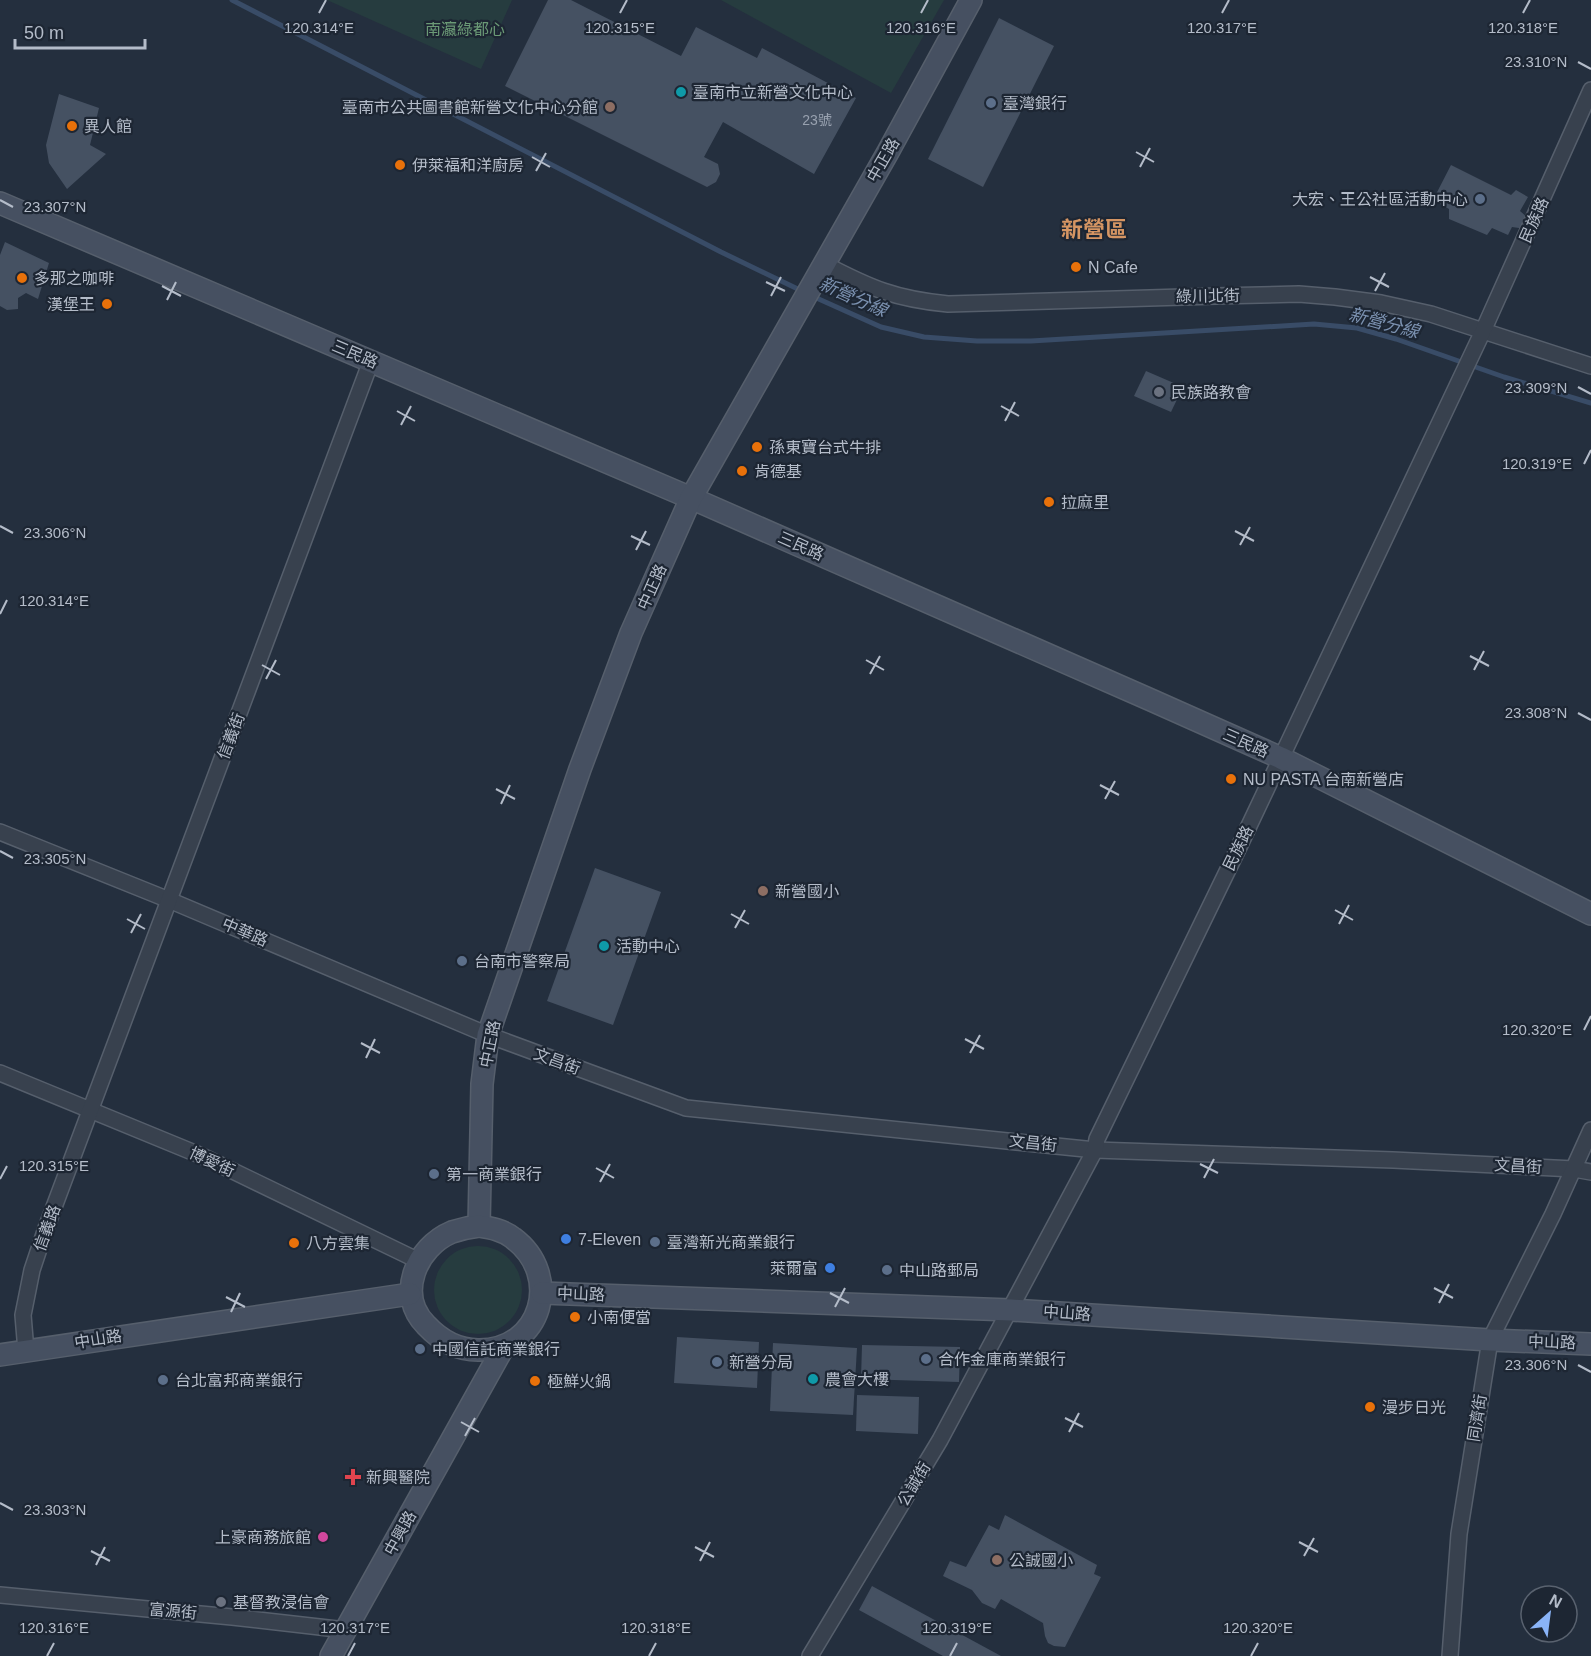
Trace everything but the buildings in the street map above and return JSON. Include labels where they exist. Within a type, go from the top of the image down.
[{"type":"street","name":"中正路","points":[[479,1226],[482,1084],[488,1035],[580,769],[631,633],[692,498],[888,152],[971,0]]},
{"type":"street","name":"民族路","points":[[1011,1310],[1095,1150],[1097,1139],[1484,331],[1591,90]]},
{"type":"street","name":"三民路","points":[[0,203],[692,498],[1281,758],[1591,914]]},
{"type":"street","name":"綠川北街","points":[[821,269],[885,293],[912,300],[948,304],[1299,294],[1381,303],[1431,314],[1591,366]]},
{"type":"street","name":"信義街","points":[[90,1110],[371,361]]},
{"type":"street","name":"中華路","points":[[0,832],[169,900],[488,1035]]},
{"type":"street","name":"文昌街","points":[[488,1035],[686,1108],[1095,1150],[1393,1160],[1574,1169],[1591,1172]]},
{"type":"street","name":"博愛街","points":[[0,1073],[202,1156],[419,1261]]},
{"type":"street","name":"信義路","points":[[26,1351],[23,1315],[32,1270],[90,1110]]},
{"type":"street","name":"同濟街","points":[[1450,1656],[1459,1534],[1490,1340],[1591,1130]]},
{"type":"street","points":[[479,1226],[495,1229],[511,1236],[524,1247],[534,1262],[542,1293],[540,1308],[533,1322],[524,1334],[503,1348],[471,1350],[454,1345],[435,1335],[423,1322],[410,1294],[413,1276],[419,1261],[428,1250],[450,1233],[479,1226]]},
{"type":"street","name":"中山路","points":[[542,1293],[1011,1310],[1490,1340],[1591,1344]]},
{"type":"street","name":"中山路","points":[[0,1355],[410,1294]]},
{"type":"street","name":"公誠街","points":[[810,1656],[940,1440],[1011,1310]]},
{"type":"street","name":"中興路","points":[[332,1656],[503,1348]]},
{"type":"street","name":"富源街","points":[[0,1595],[346,1630]]},
{"type":"green space","name":"南瀛綠都心","points":[[327,0],[512,0],[481,69]]},
{"type":"green space","points":[[721,0],[944,0],[891,93]]},
{"type":"green space","points":[[469,1246],[487,1246],[503,1253],[515,1265],[522,1281],[522,1299],[515,1315],[503,1327],[487,1334],[469,1334],[453,1327],[441,1315],[434,1299],[434,1281],[441,1265],[453,1253]]},
{"type":"waterway","name":"新營分線","points":[[232,0],[721,252],[804,292]]},
{"type":"waterway","name":"新營分線","points":[[812,296],[881,327],[924,337],[977,341],[1031,341],[1314,324],[1357,328],[1591,403]]},
{"type":"place","name":"臺南市立新營文化中心","points":[[681,92]]},
{"type":"place","name":"臺灣銀行","points":[[991,103]]},
{"type":"place","name":"臺南市公共圖書館新營文化中心分館","points":[[610,107]]},
{"type":"place","name":"異人館","points":[[72,126]]},
{"type":"place","name":"伊萊福和洋廚房","points":[[400,165]]},
{"type":"place","name":"大宏、王公社區活動中心","points":[[1480,199]]},
{"type":"place","name":"N Cafe","points":[[1076,267]]},
{"type":"place","name":"多那之咖啡","points":[[22,278]]},
{"type":"place","name":"漢堡王","points":[[107,304]]},
{"type":"place","name":"民族路教會","points":[[1159,392]]},
{"type":"place","name":"孫東寶台式牛排","points":[[757,447]]},
{"type":"place","name":"肯德基","points":[[742,471]]},
{"type":"place","name":"拉麻里","points":[[1049,502]]},
{"type":"place","name":"NU PASTA 台南新營店","points":[[1231,779]]},
{"type":"place","name":"新營國小","points":[[763,891]]},
{"type":"place","name":"活動中心","points":[[604,946]]},
{"type":"place","name":"台南市警察局","points":[[462,961]]},
{"type":"place","name":"第一商業銀行","points":[[434,1174]]},
{"type":"place","name":"7-Eleven","points":[[566,1239]]},
{"type":"place","name":"臺灣新光商業銀行","points":[[655,1242]]},
{"type":"place","name":"八方雲集","points":[[294,1243]]},
{"type":"place","name":"萊爾富","points":[[830,1268]]},
{"type":"place","name":"中山路郵局","points":[[887,1270]]},
{"type":"place","name":"小南便當","points":[[575,1317]]},
{"type":"place","name":"中國信託商業銀行","points":[[420,1349]]},
{"type":"place","name":"合作金庫商業銀行","points":[[926,1359]]},
{"type":"place","name":"新營分局","points":[[717,1362]]},
{"type":"place","name":"農會大樓","points":[[813,1379]]},
{"type":"place","name":"台北富邦商業銀行","points":[[163,1380]]},
{"type":"place","name":"極鮮火鍋","points":[[535,1381]]},
{"type":"place","name":"漫步日光","points":[[1370,1407]]},
{"type":"place","name":"新興醫院","points":[[353,1477]]},
{"type":"place","name":"上豪商務旅館","points":[[323,1537]]},
{"type":"place","name":"公誠國小","points":[[997,1560]]},
{"type":"place","name":"基督教浸信會","points":[[221,1602]]},
{"type":"district","name":"新營區","points":[[1094,229]]}]
